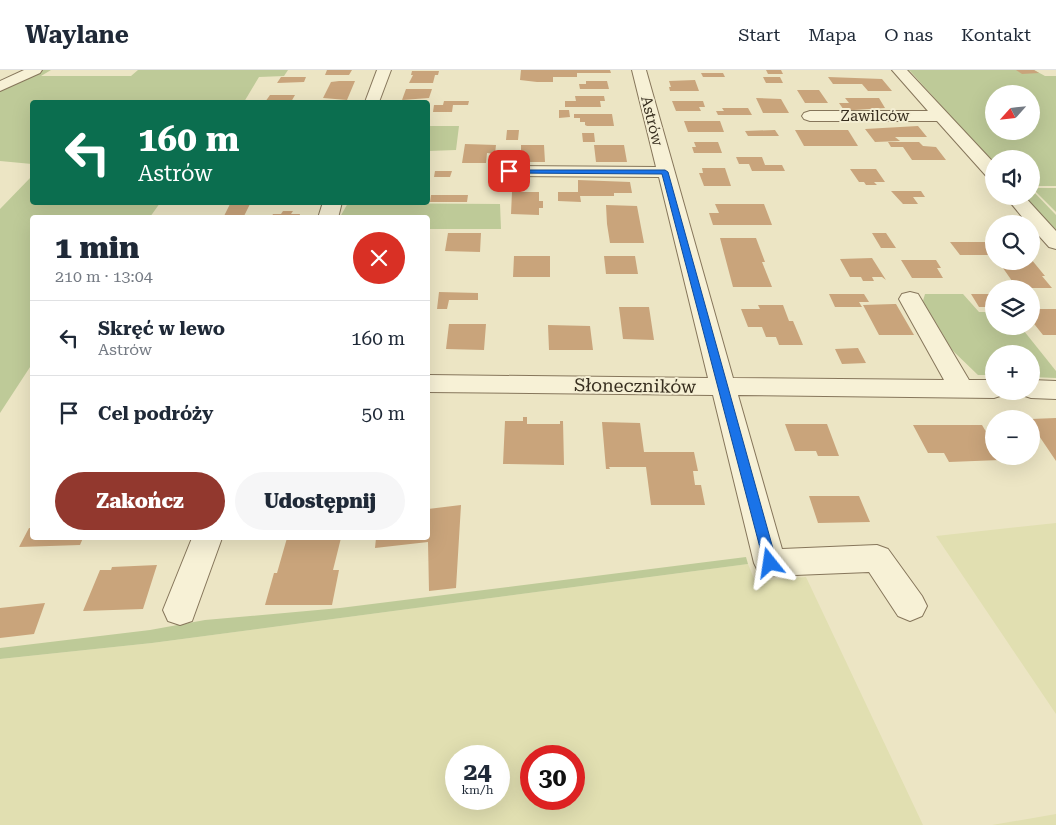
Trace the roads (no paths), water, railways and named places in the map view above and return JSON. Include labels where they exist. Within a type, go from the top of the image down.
[{"type":"street","points":[[5,85],[35,70]]},
{"type":"street","points":[[373,100],[384,70]]},
{"type":"street","name":"Astrów","points":[[639,70],[770,563],[877,558],[910,606]]},
{"type":"street","name":"Zawilców","points":[[899,70],[985,164]]},
{"type":"street","name":"Zawilców","points":[[810,116],[941,116]]},
{"type":"street","name":"Astrów","points":[[509,171],[665,172]]},
{"type":"street","points":[[1022,205],[1056,243]]},
{"type":"street","points":[[910,299],[962,389]]},
{"type":"street","name":"Słoneczników","points":[[430,384],[985,389]]},
{"type":"street","points":[[1040,389],[1056,390]]},
{"type":"street","points":[[180,610],[206,540]]}]
